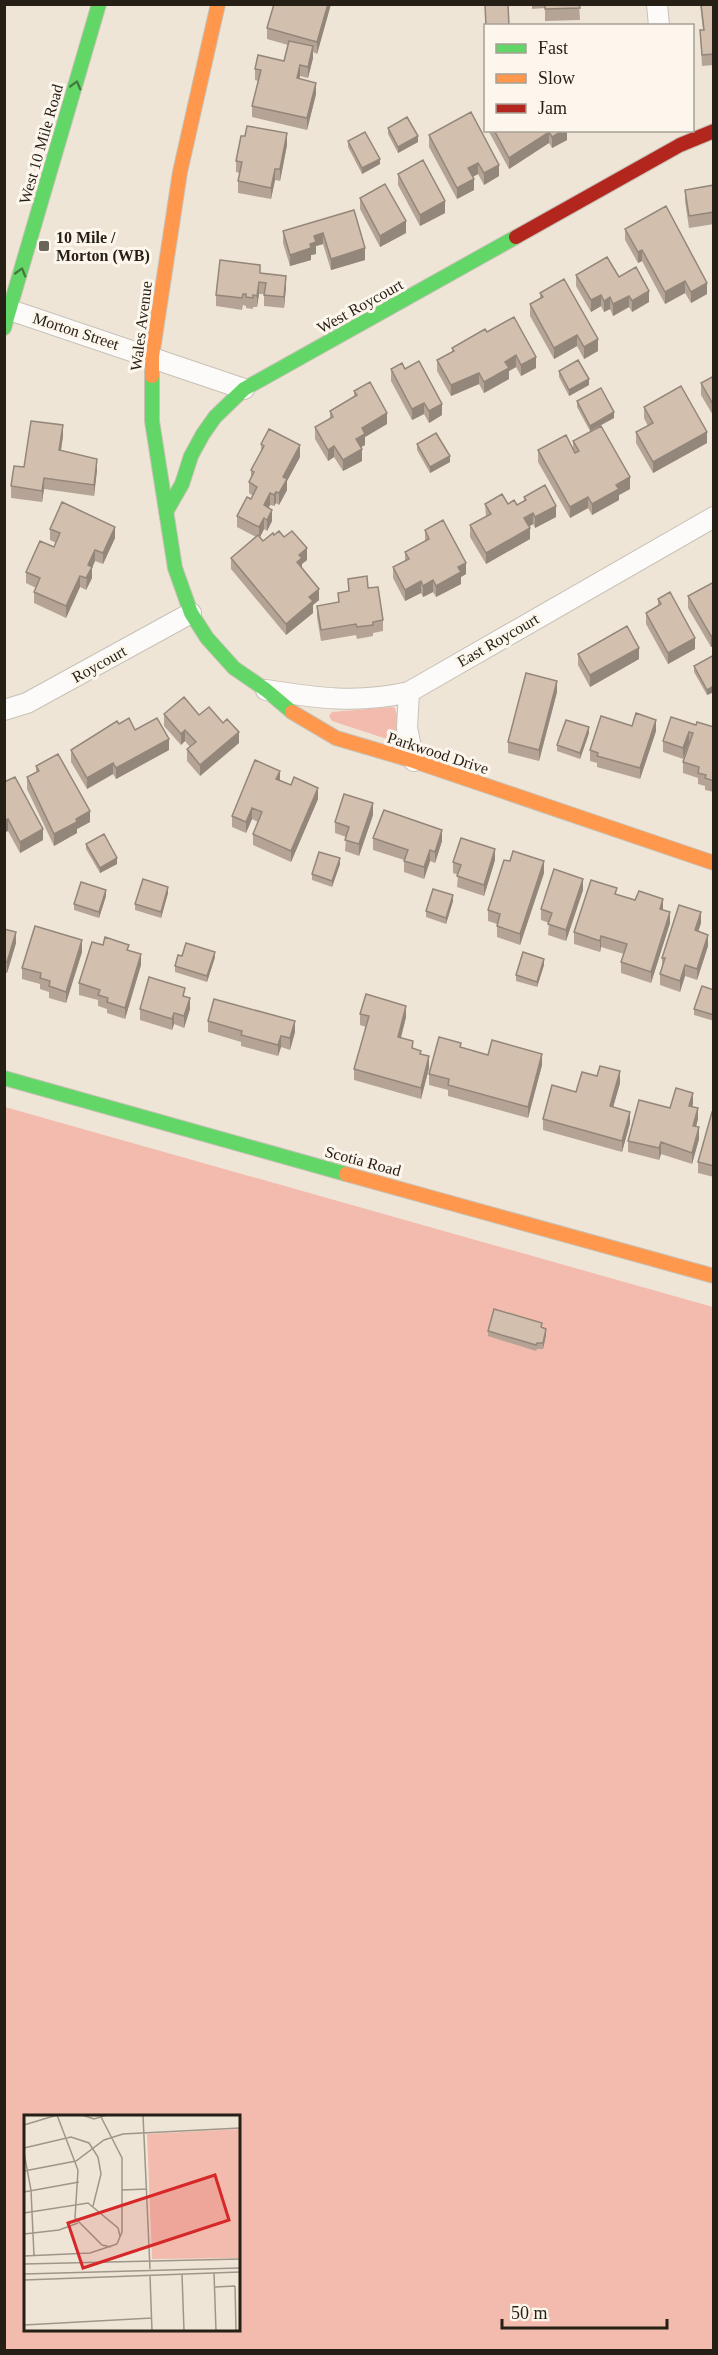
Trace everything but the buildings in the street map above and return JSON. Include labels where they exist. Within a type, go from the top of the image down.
[{"type":"street","name":"West 10 Mile Road","points":[[7,319],[99,4]]},
{"type":"street","name":"Wales Avenue","points":[[166,512],[152,421],[152,356],[180,172],[196,90],[218,4]]},
{"type":"street","points":[[657,4],[659,24]]},
{"type":"street","name":"West Roycourt","points":[[166,512],[182,484],[191,456],[203,434],[215,417],[244,388],[677,138],[714,131]]},
{"type":"street","name":"Morton Street","points":[[7,319],[152,356],[244,388]]},
{"type":"street","points":[[166,512],[175,568],[191,613]]},
{"type":"street","name":"East Roycourt","points":[[266,690],[321,699],[357,700],[409,692],[714,517]]},
{"type":"street","name":"Parkwood Drive","points":[[191,613],[207,638],[234,668],[317,729],[336,738],[414,761],[714,863]]},
{"type":"street","name":"Roycourt","points":[[4,710],[27,703],[191,613]]},
{"type":"street","points":[[409,692],[407,728],[414,761]]},
{"type":"street","name":"Scotia Road","points":[[4,1078],[714,1276]]},
{"type":"shaded area","points":[[395,708],[397,715],[396,738],[393,741],[332,721],[329,716],[332,712]]},
{"type":"shaded area","points":[[5,1107],[713,1307],[713,2350],[5,2350]]},
{"type":"traffic: fast","points":[[4,328],[99,4]]},
{"type":"traffic: fast","points":[[166,512],[182,484],[191,456],[203,434],[215,417],[244,389],[516,237]]},
{"type":"traffic: fast","points":[[152,376],[152,421],[175,568],[191,613],[207,638],[234,668],[266,690],[292,712]]},
{"type":"traffic: fast","points":[[4,1078],[346,1174]]},
{"type":"traffic: slow","points":[[152,376],[152,356],[180,172],[218,4]]},
{"type":"traffic: slow","points":[[292,712],[336,738],[414,761],[714,863]]},
{"type":"traffic: slow","points":[[346,1174],[714,1276]]},
{"type":"traffic: jam","points":[[516,237],[680,145],[714,131]]},
{"type":"place","name":"10 Mile / Morton (WB)","points":[[44,246]]}]
